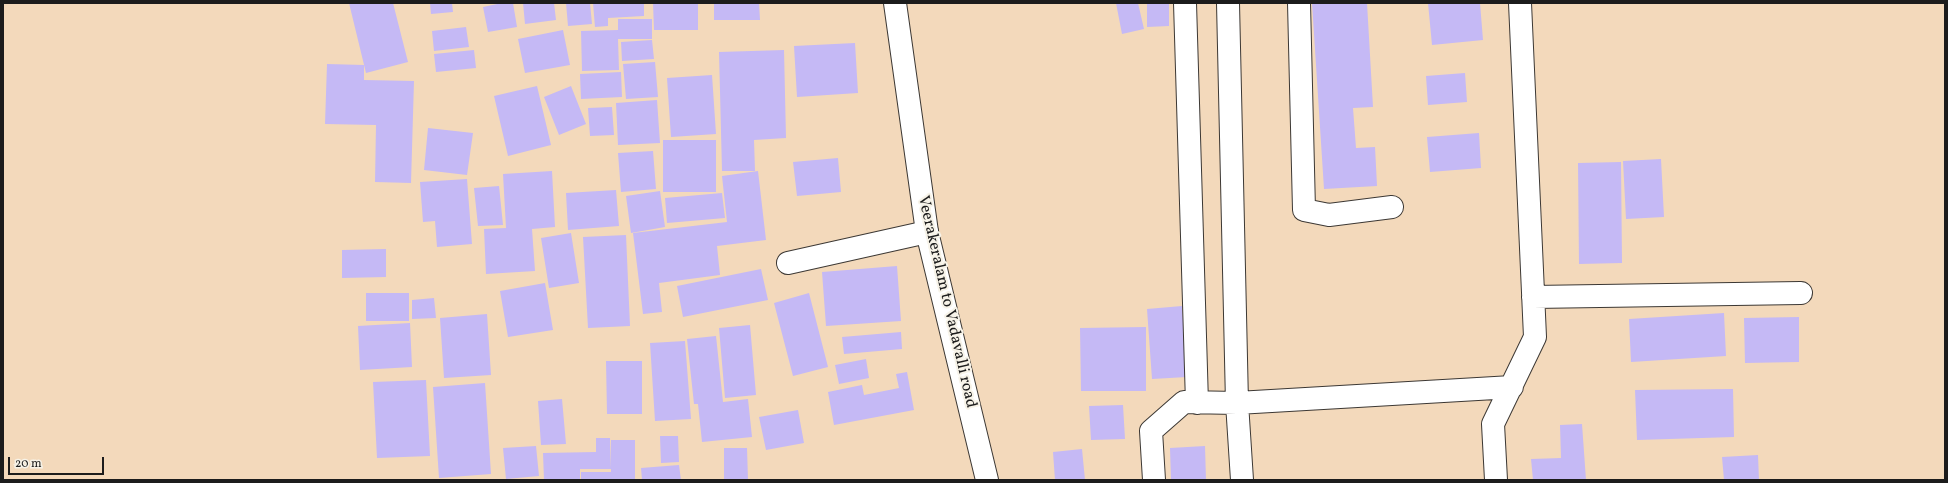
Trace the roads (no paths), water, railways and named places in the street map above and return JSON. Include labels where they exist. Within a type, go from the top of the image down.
[{"type":"street","name":"Veerakeralam to Vadavalli road","points":[[895,3],[927,232],[987,480]]},
{"type":"street","points":[[1185,3],[1197,403]]},
{"type":"street","points":[[1228,3],[1237,403],[1242,480]]},
{"type":"street","points":[[1299,3],[1304,210],[1329,215],[1392,207]]},
{"type":"street","points":[[1496,480],[1492,424],[1512,387],[1535,337],[1520,3]]},
{"type":"street","points":[[788,263],[927,232]]},
{"type":"street","points":[[1533,297],[1801,293]]},
{"type":"street","points":[[1154,480],[1151,431],[1184,402],[1237,403],[1512,387]]}]
